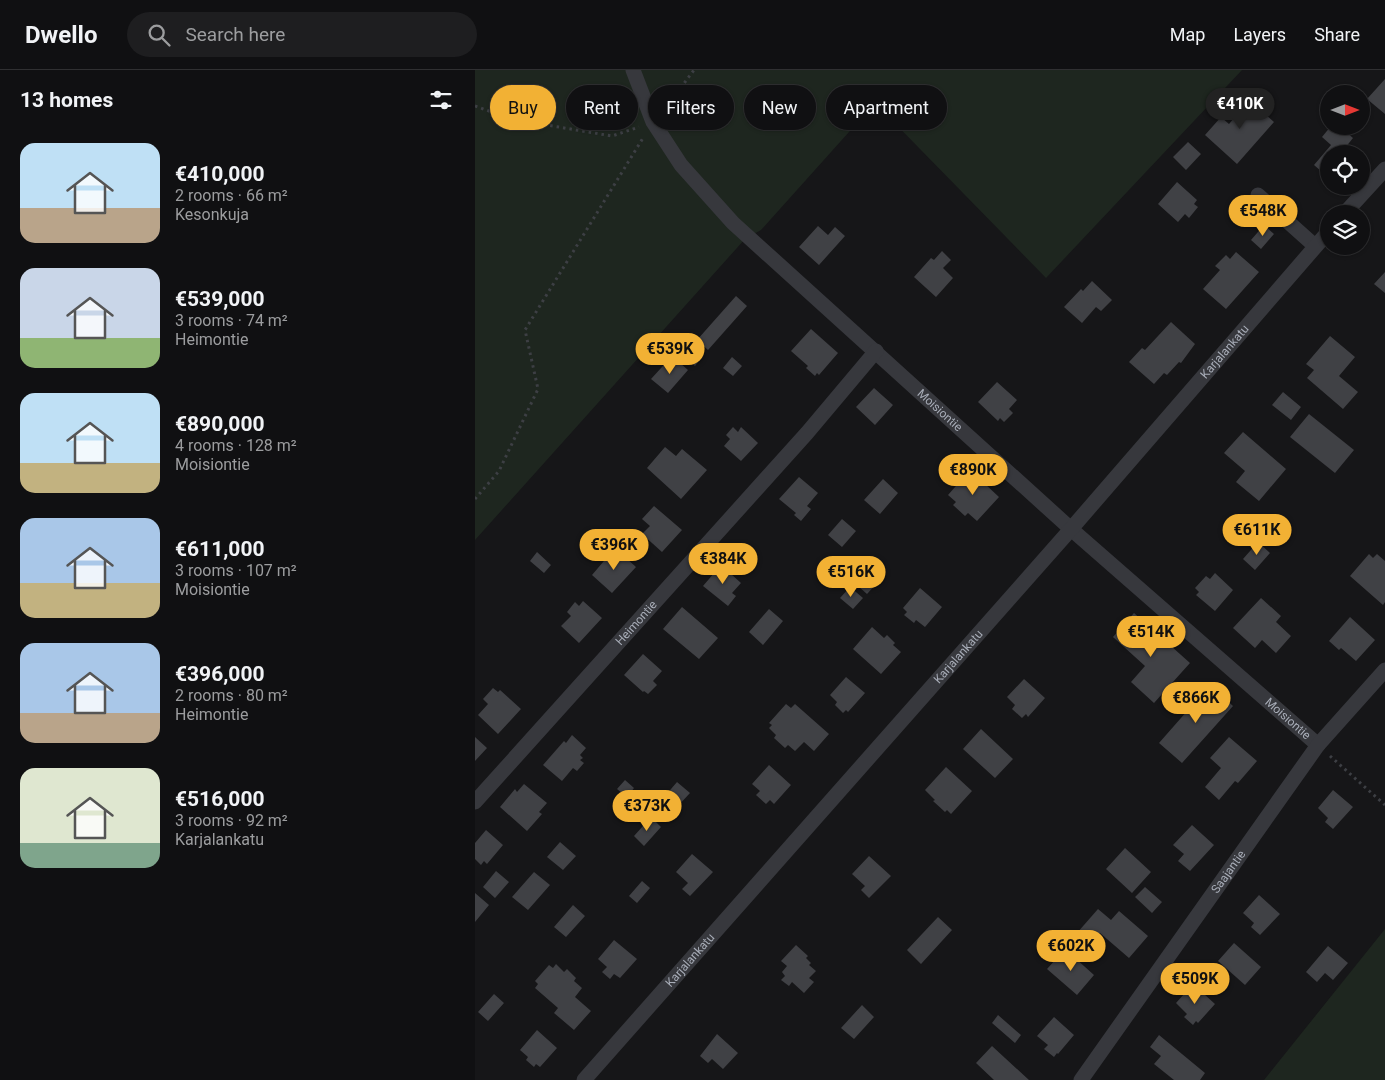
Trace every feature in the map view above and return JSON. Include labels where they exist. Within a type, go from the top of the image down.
[{"type":"street","name":"Moisiontie","points":[[633,70],[648,110]]},
{"type":"street","name":"Moisiontie","points":[[658,130],[681,165],[733,223],[1071,529],[1318,745]]},
{"type":"street","points":[[1352,205],[1385,169]]},
{"type":"street","points":[[1258,195],[1315,246]]},
{"type":"street","name":"Karjalankatu","points":[[584,1080],[1071,529],[1320,241]]},
{"type":"street","name":"Heimontie","points":[[475,802],[807,434],[876,352]]},
{"type":"street","name":"Saajantie","points":[[1081,1080],[1318,745],[1385,670]]},
{"type":"path","points":[[475,106],[511,119],[612,136],[648,124]]},
{"type":"path","points":[[475,499],[499,471],[538,389],[525,330],[648,130]]},
{"type":"path","points":[[1318,745],[1385,805]]},
{"type":"shaded area","points":[[475,70],[1242,70],[1046,278],[901,130],[947,130],[947,85],[826,85],[826,130],[851,130],[761,230],[745,239],[475,540]]},
{"type":"shaded area","points":[[1385,929],[1385,1080],[1264,1080]]},
{"type":"building","points":[[1385,79],[1385,114],[1370,102],[1370,96]]},
{"type":"building","points":[[1244,95],[1274,122],[1237,164],[1205,135],[1221,117],[1229,124],[1234,118],[1229,113]]},
{"type":"building","points":[[1324,135],[1350,135],[1353,138],[1347,145],[1331,145],[1322,137]]},
{"type":"building","points":[[1188,142],[1201,154],[1186,170],[1173,157]]},
{"type":"building","points":[[1320,158],[1320,170],[1314,165]]},
{"type":"building","points":[[1177,182],[1197,200],[1194,204],[1198,207],[1189,218],[1185,214],[1178,222],[1158,204]]},
{"type":"building","points":[[1264,225],[1274,234],[1261,249],[1251,240]]},
{"type":"building","points":[[818,226],[828,235],[835,227],[845,236],[819,265],[799,247]]},
{"type":"building","points":[[942,251],[951,260],[943,268],[953,278],[936,297],[914,277],[931,258],[934,260]]},
{"type":"building","points":[[1236,252],[1259,272],[1226,309],[1203,289],[1220,270],[1215,266],[1226,255],[1230,259]]},
{"type":"building","points":[[1385,272],[1385,293],[1374,284]]},
{"type":"building","points":[[1092,281],[1112,300],[1101,311],[1096,307],[1082,323],[1064,307],[1081,289],[1083,291]]},
{"type":"building","points":[[736,296],[747,306],[708,350],[697,340]]},
{"type":"building","points":[[1171,322],[1195,344],[1181,363],[1179,362],[1167,375],[1164,373],[1154,384],[1129,362],[1142,348],[1145,350]]},
{"type":"building","points":[[811,329],[838,353],[819,375],[817,373],[815,376],[806,368],[808,366],[791,351]]},
{"type":"building","points":[[1330,336],[1355,357],[1339,376],[1358,392],[1343,409],[1307,378],[1314,370],[1306,364]]},
{"type":"building","points":[[690,347],[702,357],[695,366],[683,355]]},
{"type":"building","points":[[672,356],[688,370],[668,393],[651,379]]},
{"type":"building","points":[[732,357],[742,366],[733,376],[723,368]]},
{"type":"building","points":[[997,382],[1017,400],[1009,409],[1013,413],[1004,422],[1000,418],[998,421],[978,402]]},
{"type":"building","points":[[874,388],[893,405],[875,425],[856,407]]},
{"type":"building","points":[[1283,392],[1301,407],[1291,420],[1272,405]]},
{"type":"building","points":[[1309,414],[1354,450],[1335,473],[1290,437]]},
{"type":"building","points":[[733,427],[738,432],[741,427],[758,443],[741,461],[724,446],[730,439],[726,435]]},
{"type":"building","points":[[1243,432],[1286,469],[1259,501],[1236,482],[1245,471],[1224,453]]},
{"type":"building","points":[[665,447],[676,456],[682,449],[707,470],[681,499],[647,468]]},
{"type":"building","points":[[970,470],[999,497],[977,521],[968,513],[965,516],[953,505],[956,502],[948,495]]},
{"type":"building","points":[[799,477],[818,493],[807,506],[811,509],[801,521],[794,515],[796,513],[779,499]]},
{"type":"building","points":[[883,479],[898,493],[880,514],[864,500]]},
{"type":"building","points":[[654,506],[682,530],[662,552],[642,534],[650,526],[642,519]]},
{"type":"building","points":[[842,519],[856,531],[842,547],[828,535]]},
{"type":"building","points":[[1258,542],[1270,553],[1255,570],[1243,559]]},
{"type":"building","points":[[615,548],[636,567],[612,593],[592,575]]},
{"type":"building","points":[[537,552],[551,565],[544,573],[530,561]]},
{"type":"building","points":[[1369,554],[1373,558],[1377,554],[1385,561],[1385,602],[1383,605],[1350,576]]},
{"type":"building","points":[[721,565],[741,583],[732,593],[736,596],[728,606],[703,586]]},
{"type":"building","points":[[858,567],[877,583],[867,594],[849,578]]},
{"type":"building","points":[[1215,573],[1233,590],[1215,611],[1196,595],[1199,592],[1195,588],[1206,576],[1210,579]]},
{"type":"building","points":[[850,587],[863,598],[853,609],[840,598]]},
{"type":"building","points":[[920,588],[942,607],[925,627],[916,620],[914,623],[904,615],[907,612],[903,608]]},
{"type":"building","points":[[1261,598],[1281,616],[1276,622],[1291,636],[1276,653],[1262,640],[1255,648],[1233,628]]},
{"type":"building","points":[[583,601],[602,618],[579,643],[561,626],[571,616],[567,612],[575,602],[579,606]]},
{"type":"building","points":[[682,607],[718,638],[699,659],[663,629]]},
{"type":"building","points":[[769,609],[783,621],[763,645],[749,632]]},
{"type":"building","points":[[1134,613],[1190,663],[1154,703],[1131,682],[1145,666],[1113,637]]},
{"type":"building","points":[[1350,617],[1375,640],[1356,661],[1341,648],[1339,650],[1329,641]]},
{"type":"building","points":[[872,627],[884,638],[887,635],[895,643],[893,645],[901,652],[881,674],[853,649]]},
{"type":"building","points":[[643,654],[662,671],[653,681],[657,685],[648,694],[643,692],[624,675]]},
{"type":"building","points":[[846,677],[865,693],[848,712],[846,710],[843,713],[835,705],[837,702],[830,695]]},
{"type":"building","points":[[1024,679],[1045,698],[1028,717],[1026,714],[1022,718],[1012,709],[1015,705],[1007,697]]},
{"type":"building","points":[[1210,685],[1233,706],[1182,763],[1159,743]]},
{"type":"building","points":[[493,688],[498,692],[500,690],[521,709],[498,734],[478,715],[488,704],[483,699]]},
{"type":"building","points":[[786,704],[791,708],[795,704],[829,734],[814,751],[804,742],[795,751],[788,745],[785,748],[774,738],[776,735],[769,728],[772,725],[769,723]]},
{"type":"building","points":[[981,729],[1013,759],[995,778],[963,749]]},
{"type":"building","points":[[572,735],[586,748],[580,755],[583,758],[580,760],[584,763],[577,771],[573,768],[562,781],[543,765],[564,741],[566,743]]},
{"type":"building","points":[[475,737],[487,748],[475,761]]},
{"type":"building","points":[[1229,737],[1257,761],[1238,783],[1235,781],[1219,800],[1205,787],[1221,768],[1210,758]]},
{"type":"building","points":[[769,765],[791,785],[774,804],[770,800],[766,804],[756,795],[760,791],[752,784]]},
{"type":"building","points":[[946,767],[972,791],[951,814],[947,810],[945,812],[933,801],[935,800],[925,790]]},
{"type":"building","points":[[625,780],[634,788],[627,797],[617,789]]},
{"type":"building","points":[[677,782],[690,793],[677,807],[665,796]]},
{"type":"building","points":[[524,784],[547,803],[539,812],[542,814],[527,831],[500,807],[515,789],[517,792]]},
{"type":"building","points":[[1333,790],[1353,807],[1333,829],[1325,822],[1328,818],[1318,808]]},
{"type":"building","points":[[651,817],[661,827],[644,846],[634,836]]},
{"type":"building","points":[[1192,825],[1214,845],[1190,871],[1178,861],[1184,854],[1173,845]]},
{"type":"building","points":[[486,830],[503,845],[487,864],[484,861],[481,865],[475,859],[475,843]]},
{"type":"building","points":[[560,842],[576,856],[563,870],[547,857]]},
{"type":"building","points":[[1125,848],[1151,872],[1132,893],[1106,869]]},
{"type":"building","points":[[692,854],[713,872],[690,896],[682,889],[688,883],[676,872]]},
{"type":"building","points":[[869,856],[891,876],[869,898],[861,890],[865,886],[852,874]]},
{"type":"building","points":[[496,871],[509,882],[495,898],[483,887]]},
{"type":"building","points":[[534,872],[550,885],[528,910],[512,897]]},
{"type":"building","points":[[642,881],[650,888],[637,903],[629,896]]},
{"type":"building","points":[[1145,887],[1162,902],[1152,913],[1135,897]]},
{"type":"building","points":[[475,893],[489,905],[475,922]]},
{"type":"building","points":[[1259,895],[1280,914],[1260,935],[1251,927],[1254,923],[1243,913]]},
{"type":"building","points":[[573,905],[585,916],[566,937],[554,927]]},
{"type":"building","points":[[1098,909],[1111,920],[1119,911],[1148,936],[1129,958],[1100,933],[1090,945],[1077,933]]},
{"type":"building","points":[[938,917],[952,930],[921,964],[907,950]]},
{"type":"building","points":[[614,940],[637,959],[620,978],[614,974],[610,979],[602,972],[607,967],[598,959]]},
{"type":"building","points":[[1234,943],[1261,967],[1245,985],[1218,961]]},
{"type":"building","points":[[796,945],[808,956],[806,958],[811,963],[809,965],[816,971],[809,978],[814,982],[804,993],[792,982],[789,986],[781,980],[785,976],[782,972],[787,966],[781,961]]},
{"type":"building","points":[[1328,946],[1348,963],[1333,980],[1325,973],[1317,982],[1306,972]]},
{"type":"building","points":[[1065,949],[1094,975],[1077,995],[1047,969]]},
{"type":"building","points":[[556,964],[564,972],[567,969],[576,978],[574,981],[582,988],[575,997],[591,1011],[574,1030],[554,1013],[558,1008],[535,988],[538,984],[535,981],[549,965],[553,968]]},
{"type":"building","points":[[1193,984],[1215,1004],[1198,1023],[1196,1021],[1193,1025],[1184,1017],[1187,1014],[1176,1003]]},
{"type":"building","points":[[494,994],[504,1003],[488,1021],[478,1012]]},
{"type":"building","points":[[862,1005],[874,1017],[854,1039],[841,1028]]},
{"type":"building","points":[[998,1015],[1021,1035],[1015,1043],[992,1023]]},
{"type":"building","points":[[1054,1017],[1074,1035],[1054,1057],[1044,1049],[1048,1045],[1037,1036]]},
{"type":"building","points":[[537,1030],[557,1048],[540,1067],[536,1064],[534,1067],[526,1060],[528,1057],[520,1050]]},
{"type":"building","points":[[717,1034],[738,1053],[723,1069],[712,1059],[708,1063],[700,1056]]},
{"type":"building","points":[[1159,1035],[1205,1073],[1200,1080],[1174,1080],[1154,1064],[1161,1056],[1150,1047]]},
{"type":"building","points":[[992,1046],[1029,1080],[994,1080],[976,1063]]}]
